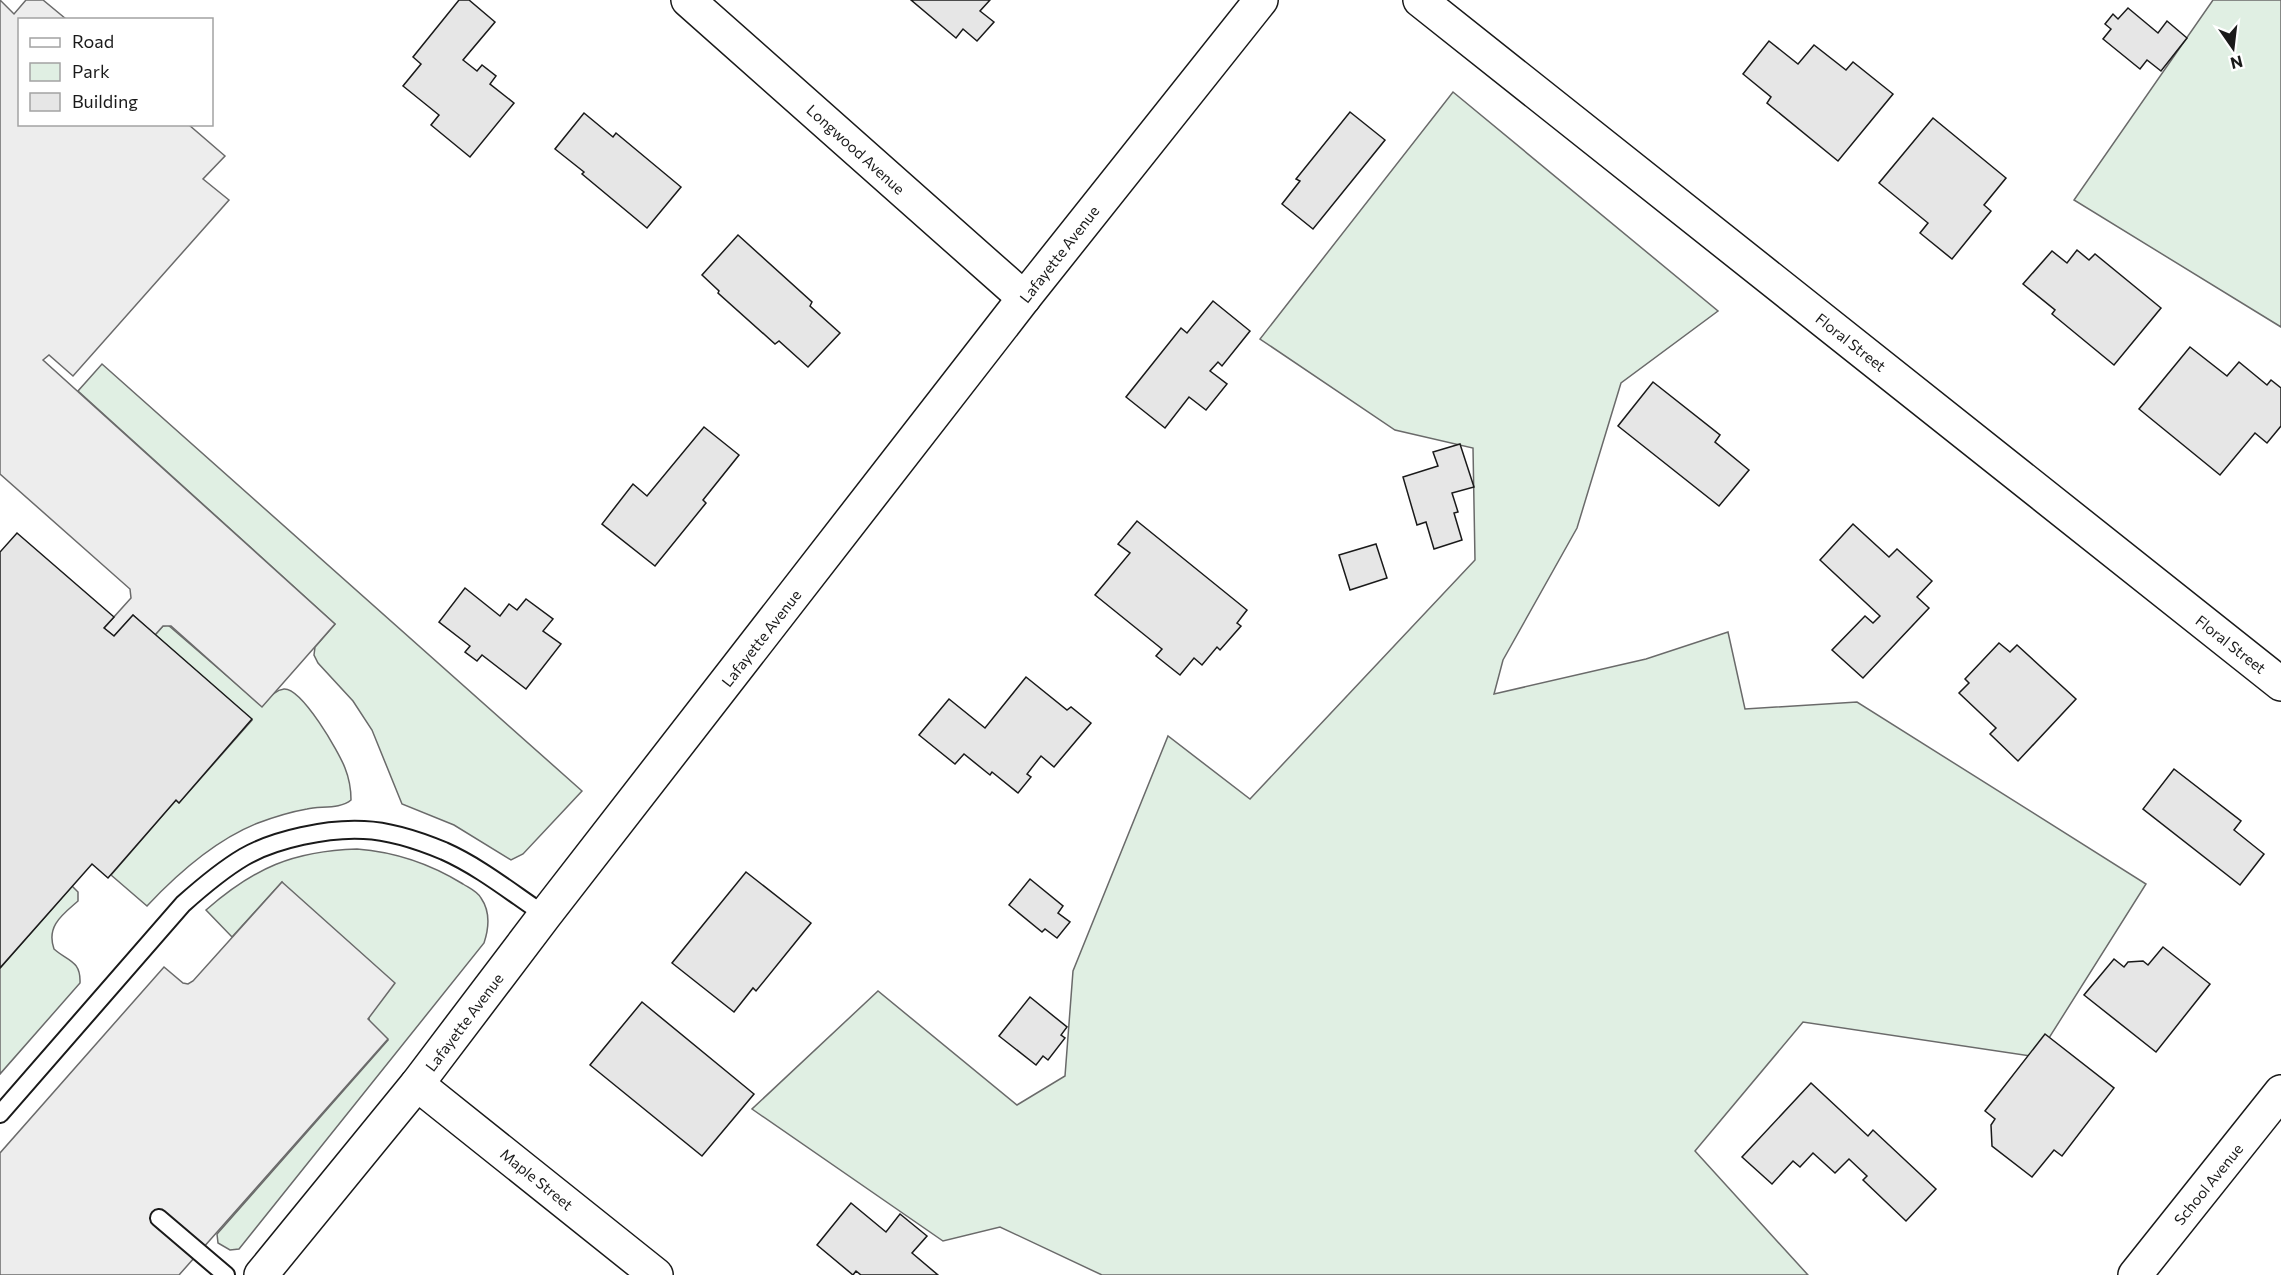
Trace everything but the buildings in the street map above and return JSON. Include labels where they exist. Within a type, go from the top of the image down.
[{"type":"street","name":"Longwood Avenue","points":[[688,0],[1024,298]]},
{"type":"street","name":"Lafayette Avenue","points":[[261,1275],[417,1084],[545,915],[1024,298],[1261,0]]},
{"type":"street","name":"Floral Street","points":[[1420,0],[2281,684]]},
{"type":"street","name":"Maple Street","points":[[417,1084],[656,1275]]},
{"type":"street","name":"School Avenue","points":[[2135,1275],[2281,1092]]},
{"type":"lane","points":[[0,1114],[183,904],[212,878],[245,856],[279,841],[316,834],[364,830],[396,836],[435,848],[465,863],[545,915]]},
{"type":"lane","points":[[159,1218],[226,1275]]},
{"type":"green space","points":[[2213,0],[2281,0],[2281,327],[2074,200]]},
{"type":"green space","points":[[1453,92],[1718,311],[1621,383],[1577,528],[1503,660],[1494,694],[1646,659],[1728,632],[1745,709],[1857,702],[2146,884],[2037,1057],[1803,1022],[1695,1151],[1808,1275],[1102,1275],[1000,1227],[943,1241],[752,1109],[878,991],[1017,1105],[1065,1076],[1073,971],[1168,736],[1250,799],[1475,560],[1473,448],[1395,430],[1260,339]]},
{"type":"green space","points":[[102,364],[582,791],[523,854],[511,860],[454,825],[402,804],[372,730],[353,701],[318,663],[314,655],[315,647],[335,624],[78,391]]},
{"type":"green space","points":[[168,625],[262,706],[280,690],[292,691],[310,709],[341,760],[349,780],[351,800],[336,806],[288,813],[242,830],[198,858],[147,906],[111,875],[176,800],[179,803],[252,720],[155,635],[163,626]]},
{"type":"green space","points":[[357,849],[412,860],[438,870],[475,892],[484,903],[487,914],[488,926],[484,943],[239,1249],[230,1250],[218,1243],[217,1234],[388,1040],[370,1023],[368,1015],[282,882],[232,937],[206,910],[241,883],[276,864],[313,853]]},
{"type":"green space","points":[[72,886],[78,892],[78,901],[57,922],[52,941],[54,949],[76,965],[80,983],[0,1074],[0,968]]},
{"type":"shaded area","points":[[0,0],[14,14],[26,0],[43,0],[65,18],[18,18],[18,126],[190,126],[225,156],[203,179],[229,200],[73,376],[49,355],[43,360],[335,624],[262,707],[171,626],[163,626],[155,635],[133,615],[114,636],[104,628],[131,598],[130,589],[0,474]]},
{"type":"shaded area","points":[[282,882],[395,983],[368,1019],[388,1039],[179,1275],[0,1275],[0,1153],[164,967],[183,983],[188,984],[193,981]]}]
